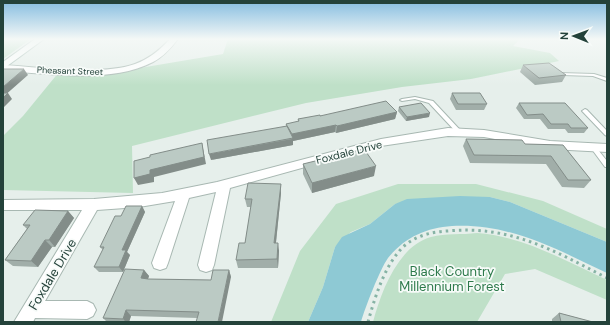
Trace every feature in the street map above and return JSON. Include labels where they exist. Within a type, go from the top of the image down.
[{"type":"street","points":[[3,67],[20,54]]},
{"type":"street","name":"Pheasant Street","points":[[3,67],[97,73],[113,72],[149,62],[161,54]]},
{"type":"street","name":"Foxdale Drive","points":[[4,206],[93,205],[152,200],[184,194],[368,146],[416,136],[472,131],[544,144],[607,148]]},
{"type":"street","points":[[206,265],[224,184]]},
{"type":"street","points":[[160,263],[184,194]]},
{"type":"street","name":"Foxdale Drive","points":[[27,316],[93,205]]},
{"type":"street","points":[[27,316],[87,310]]},
{"type":"lane","points":[[563,74],[594,76],[607,80]]},
{"type":"lane","points":[[402,100],[415,98],[431,102],[459,132]]},
{"type":"lane","points":[[585,111],[607,134]]},
{"type":"lane","points":[[593,147],[607,165]]},
{"type":"path","points":[[368,322],[378,291],[393,260],[408,243],[424,235],[439,231],[487,230],[509,234],[558,254],[607,278]]},
{"type":"green space","points":[[3,54],[10,54],[3,59]]},
{"type":"green space","points":[[222,54],[551,54],[559,61],[471,79],[402,87],[306,103],[132,146],[133,193],[3,190],[3,136],[23,116],[59,72],[98,75]]},
{"type":"green space","points":[[398,184],[476,184],[543,201],[607,229],[607,242],[510,202],[490,197],[395,204],[370,224],[351,232],[335,247],[323,287],[308,322],[271,322],[300,251],[336,204]]},
{"type":"green space","name":"Black Country Millennium Forest","points":[[477,233],[494,235],[528,244],[607,280],[607,300],[535,269],[505,274],[477,322],[373,322],[386,284],[400,260],[409,250],[419,242],[431,237]]},
{"type":"water","points":[[460,196],[490,197],[510,202],[607,242],[607,273],[551,247],[513,233],[473,226],[442,227],[425,231],[409,239],[388,258],[377,279],[361,322],[308,322],[323,287],[335,247],[342,237],[370,224],[395,204],[407,199]]},
{"type":"building","points":[[549,63],[566,75],[539,78],[523,65]]},
{"type":"building","points":[[4,69],[24,69],[3,87]]},
{"type":"building","points":[[3,93],[8,93],[3,98]]},
{"type":"building","points":[[452,93],[480,93],[487,104],[458,104]]},
{"type":"building","points":[[386,101],[397,112],[337,126],[292,134],[286,124],[299,121],[298,119],[320,116]]},
{"type":"building","points":[[421,103],[430,113],[407,117],[399,107]]},
{"type":"building","points":[[519,103],[565,103],[588,128],[571,128],[568,124],[551,124],[543,114],[527,115]]},
{"type":"building","points":[[287,126],[293,138],[209,154],[207,140]]},
{"type":"building","points":[[466,139],[522,140],[525,144],[563,145],[591,180],[568,180],[551,156],[474,155]]},
{"type":"building","points":[[202,143],[204,157],[150,170],[150,174],[134,178],[134,161],[150,157],[150,155]]},
{"type":"building","points":[[364,149],[376,166],[312,183],[303,164]]},
{"type":"building","points":[[248,183],[281,184],[274,243],[278,243],[277,259],[236,260],[239,243],[245,243],[252,199],[245,199]]},
{"type":"building","points":[[126,206],[142,206],[122,250],[126,250],[119,267],[94,267],[104,247],[100,247],[115,216],[121,216]]},
{"type":"building","points":[[35,210],[68,211],[49,240],[45,240],[31,261],[5,260],[30,225],[23,225]]},
{"type":"building","points":[[125,269],[144,270],[141,278],[148,279],[211,280],[213,270],[229,270],[218,322],[196,322],[199,312],[126,310],[123,319],[103,318]]},
{"type":"building","points":[[559,313],[593,322],[561,322]]}]
